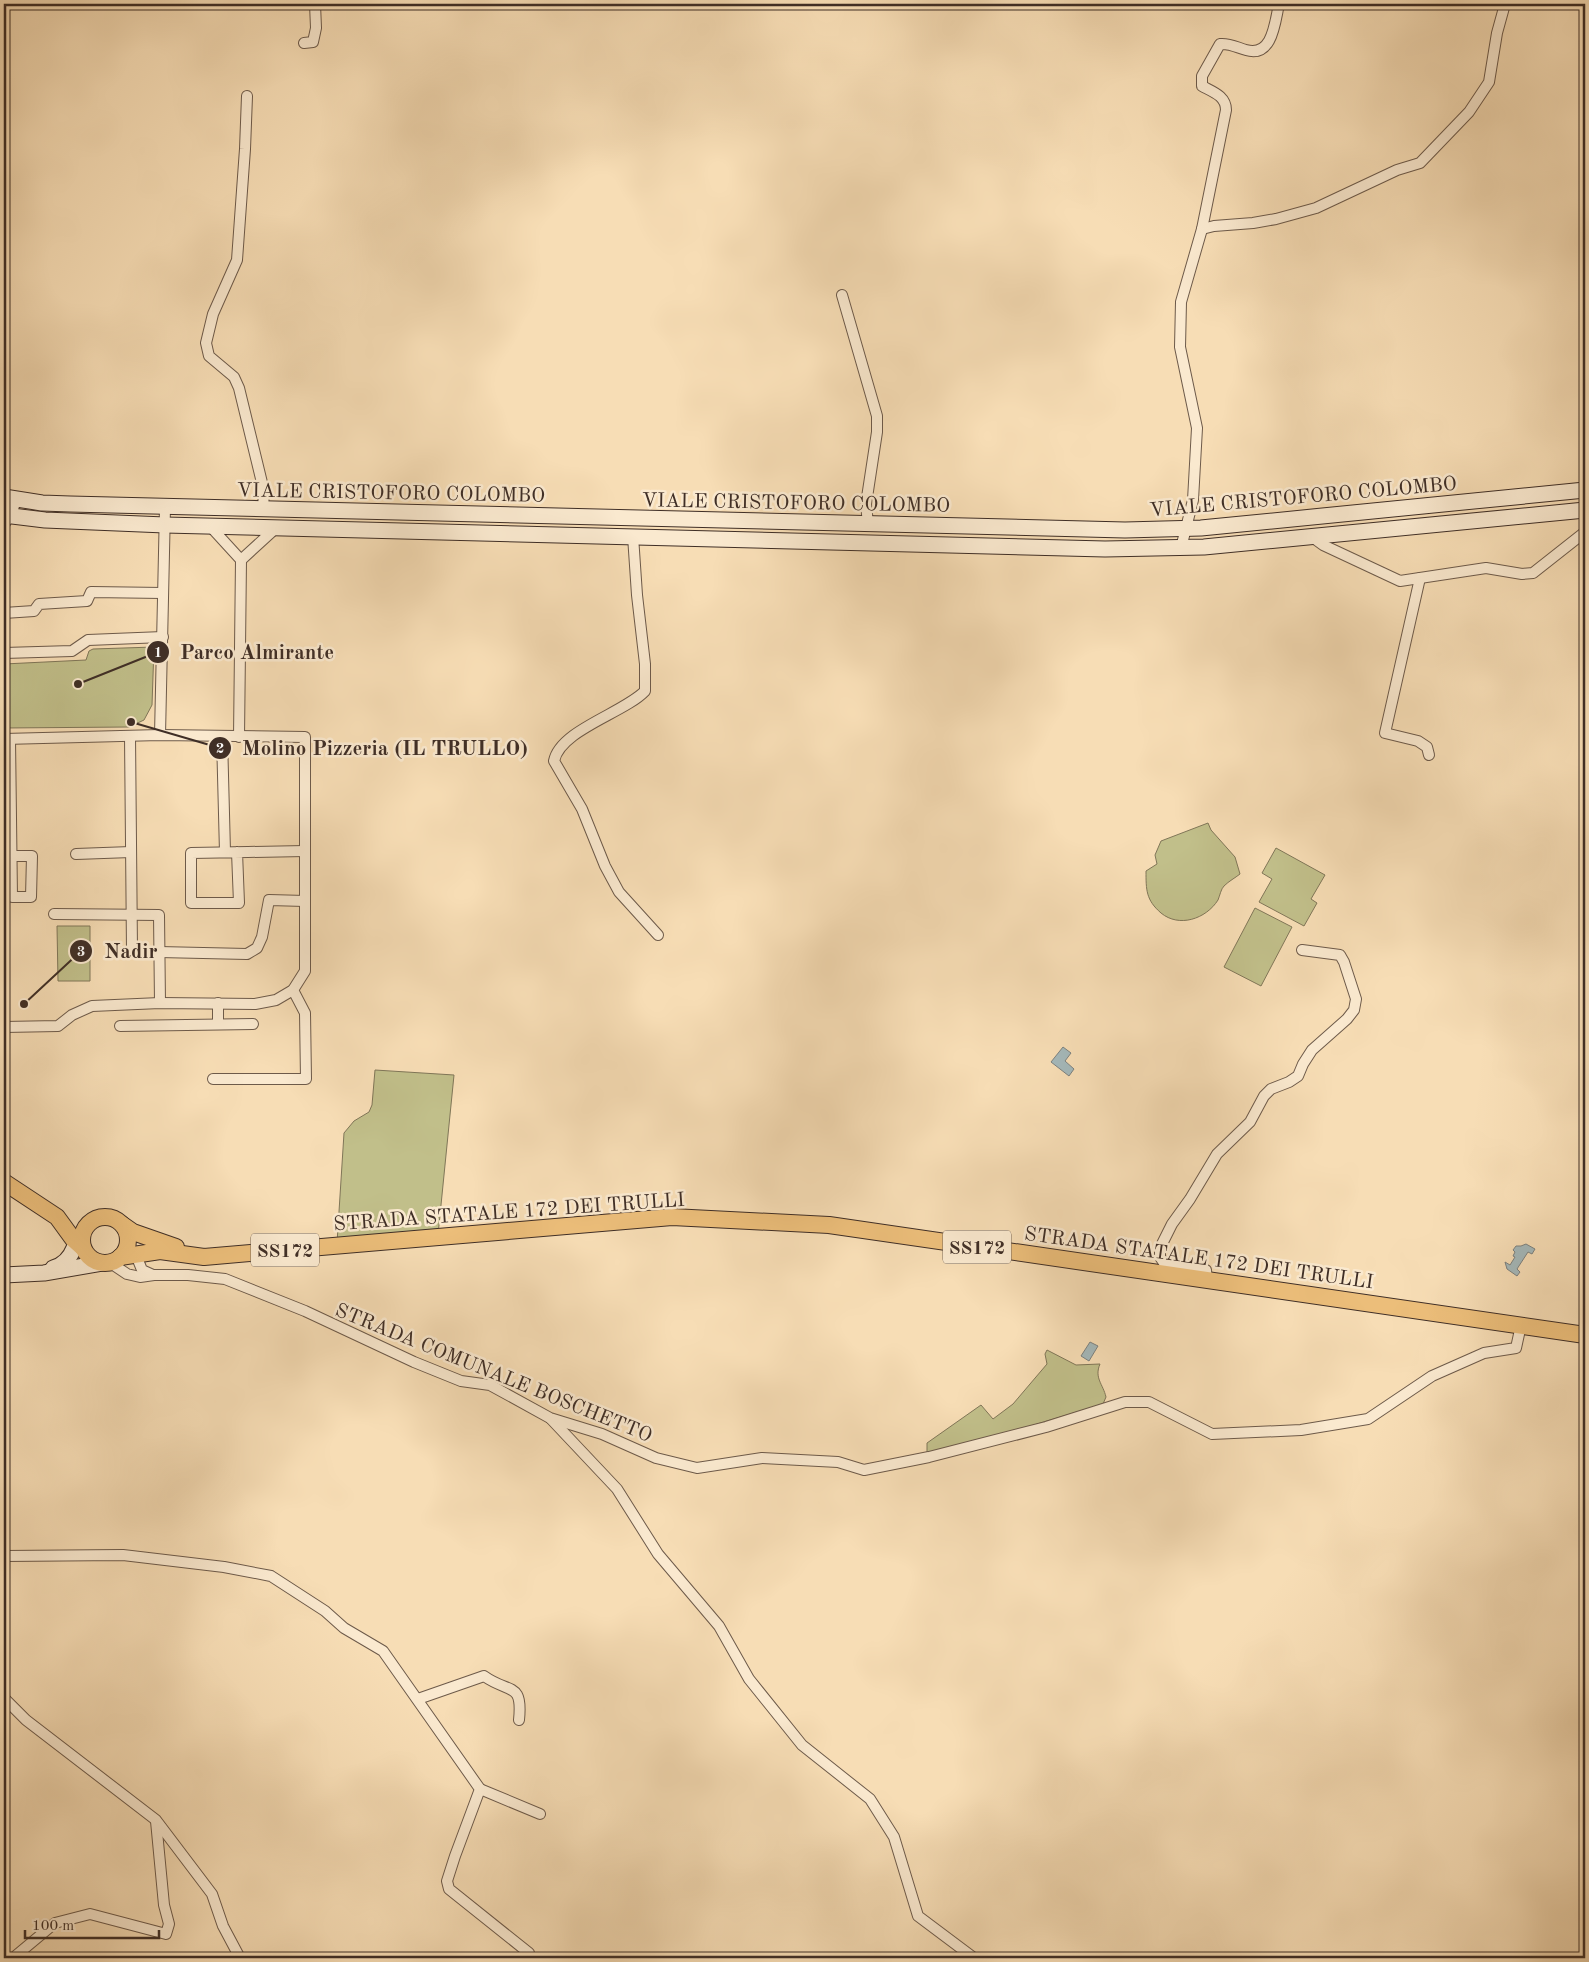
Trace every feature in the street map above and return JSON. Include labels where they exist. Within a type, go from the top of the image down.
[{"type":"main road","name":"VIALE CRISTOFORO COLOMBO","points":[[10,498],[60,504],[1115,530],[1184,529],[1585,490]]},
{"type":"main road","name":"VIALE CRISTOFORO COLOMBO","points":[[6,519],[165,525],[1105,549],[1181,548],[1585,510]]},
{"type":"main road","points":[[4,1182],[57,1217],[90,1258],[110,1261]]},
{"type":"main road","points":[[57,1217],[81,1221],[109,1217],[117,1220],[126,1233],[136,1255]]},
{"type":"main road","name":"STRADA STATALE 172 DEI TRULLI","points":[[110,1261],[160,1252],[204,1257],[672,1217],[829,1225],[1585,1335]]},
{"type":"main road","points":[[4,1275],[37,1272],[58,1267],[71,1256],[83,1231],[94,1219]]},
{"type":"main road","points":[[126,1233],[133,1232],[204,1257]]},
{"type":"main road","points":[[37,1272],[44,1273],[110,1261],[124,1253],[126,1233]]},
{"type":"street","points":[[304,43],[313,42],[316,28],[315,4]]},
{"type":"street","points":[[1181,548],[1184,529],[1193,500],[1197,428],[1180,347],[1180,302],[1202,228],[1226,110],[1224,100],[1218,94],[1202,86],[1202,76],[1220,44],[1229,44],[1256,52],[1263,49],[1269,42],[1280,4]]},
{"type":"street","points":[[1202,228],[1276,219],[1316,208],[1397,170],[1420,163],[1470,112],[1489,82],[1497,33],[1505,4]]},
{"type":"street","points":[[247,96],[246,149],[237,260],[215,309],[206,342],[207,351],[210,356],[234,377],[239,388],[264,491],[263,509]]},
{"type":"street","points":[[842,295],[877,416],[877,432],[866,504],[868,524]]},
{"type":"street","points":[[6,519],[10,498]]},
{"type":"street","points":[[160,735],[164,637],[165,506]]},
{"type":"street","points":[[555,534],[556,516]]},
{"type":"street","points":[[209,525],[241,560],[239,737]]},
{"type":"street","points":[[241,560],[277,527]]},
{"type":"street","points":[[1312,536],[1322,545],[1400,580],[1486,568],[1533,574],[1585,532]]},
{"type":"street","points":[[633,536],[637,595],[645,664],[645,691],[639,698],[623,708],[582,730],[556,753],[554,761],[582,809],[605,866],[618,892],[658,935]]},
{"type":"street","points":[[1420,578],[1385,733],[1418,741],[1427,747],[1429,755]]},
{"type":"street","points":[[4,613],[34,611],[39,604],[87,601],[91,592],[163,593]]},
{"type":"street","points":[[4,653],[72,651],[88,640],[164,637]]},
{"type":"street","points":[[4,1028],[58,1026],[72,1015],[92,1006],[254,1004],[276,1000],[293,990],[305,971],[305,737],[160,735],[7,739],[12,856],[8,876],[12,897],[31,897],[32,856],[12,856]]},
{"type":"street","points":[[130,736],[132,950]]},
{"type":"street","points":[[222,737],[225,852]]},
{"type":"street","points":[[237,852],[239,903],[191,903],[191,853],[225,852],[305,851]]},
{"type":"street","points":[[76,854],[131,852]]},
{"type":"street","points":[[159,952],[247,954],[257,948],[262,937],[269,900],[305,901]]},
{"type":"street","points":[[54,914],[159,916],[160,1004]]},
{"type":"street","points":[[1207,1280],[1206,1270],[1199,1267],[1164,1263],[1160,1257],[1160,1248],[1172,1224],[1190,1199],[1217,1154],[1250,1122],[1264,1096],[1271,1089],[1289,1082],[1298,1076],[1312,1050],[1347,1020],[1354,1010],[1356,999],[1340,955],[1302,950]]},
{"type":"street","points":[[213,1079],[306,1079],[305,1013],[293,990]]},
{"type":"street","points":[[218,1004],[218,1024]]},
{"type":"street","points":[[120,1026],[252,1024]]},
{"type":"street","points":[[136,1255],[142,1270],[154,1275]]},
{"type":"street","name":"STRADA COMUNALE BOSCHETTO","points":[[110,1261],[127,1274],[140,1277],[188,1275],[225,1280],[305,1311],[430,1368],[461,1380],[490,1385],[550,1418],[602,1434],[656,1458],[697,1468],[762,1458],[838,1462],[864,1470],[929,1458],[1037,1430],[1125,1402],[1149,1402],[1212,1434],[1301,1430],[1368,1419],[1432,1376],[1484,1353],[1516,1348],[1521,1326]]},
{"type":"street","points":[[550,1418],[618,1489],[658,1554],[719,1626],[749,1679],[802,1745],[870,1800],[894,1837],[918,1916],[974,1958]]},
{"type":"street","points":[[4,1556],[124,1555],[224,1567],[271,1576],[325,1611],[344,1628],[383,1651],[480,1789],[540,1814]]},
{"type":"street","points":[[418,1699],[484,1676],[519,1695],[519,1720]]},
{"type":"street","points":[[4,1698],[34,1726],[156,1820],[212,1894],[223,1926],[240,1958]]},
{"type":"street","points":[[480,1789],[447,1881],[449,1888],[529,1953]]},
{"type":"street","points":[[13,1958],[55,1923],[90,1914],[166,1934],[169,1924],[164,1905],[156,1820]]},
{"type":"shaded area","points":[[154,647],[152,705],[144,720],[129,727],[4,728],[4,664],[86,660],[89,651],[93,649]]},
{"type":"shaded area","points":[[1208,823],[1211,830],[1235,857],[1240,874],[1224,886],[1218,900],[1207,912],[1192,919],[1176,920],[1168,918],[1152,904],[1147,889],[1146,871],[1157,864],[1155,855],[1161,841]]},
{"type":"shaded area","points":[[1276,848],[1325,875],[1311,899],[1317,903],[1304,926],[1259,902],[1272,879],[1262,873]]},
{"type":"shaded area","points":[[1255,908],[1292,927],[1261,986],[1224,967]]},
{"type":"shaded area","points":[[57,926],[90,926],[90,981],[58,981]]},
{"type":"shaded area","points":[[1063,1047],[1071,1053],[1065,1061],[1074,1069],[1069,1076],[1051,1062]]},
{"type":"shaded area","points":[[375,1070],[454,1075],[438,1235],[337,1243],[344,1133],[354,1121],[369,1112],[372,1105]]},
{"type":"shaded area","points":[[1526,1244],[1535,1249],[1532,1254],[1528,1252],[1517,1269],[1520,1272],[1517,1276],[1507,1269],[1505,1262],[1510,1265],[1515,1257],[1513,1256],[1515,1252],[1513,1250],[1516,1246]]},
{"type":"shaded area","points":[[1090,1342],[1098,1346],[1089,1361],[1081,1356]]},
{"type":"shaded area","points":[[1047,1350],[1076,1365],[1100,1364],[1098,1377],[1106,1397],[1103,1404],[968,1445],[927,1455],[927,1443],[981,1405],[993,1419],[1013,1404],[1047,1364],[1045,1354]]},
{"type":"place","name":"Parco Almirante","points":[[78,684]]},
{"type":"place","name":"Molino Pizzeria (IL TRULLO)","points":[[131,722]]},
{"type":"place","name":"Nadir","points":[[24,1004]]}]
